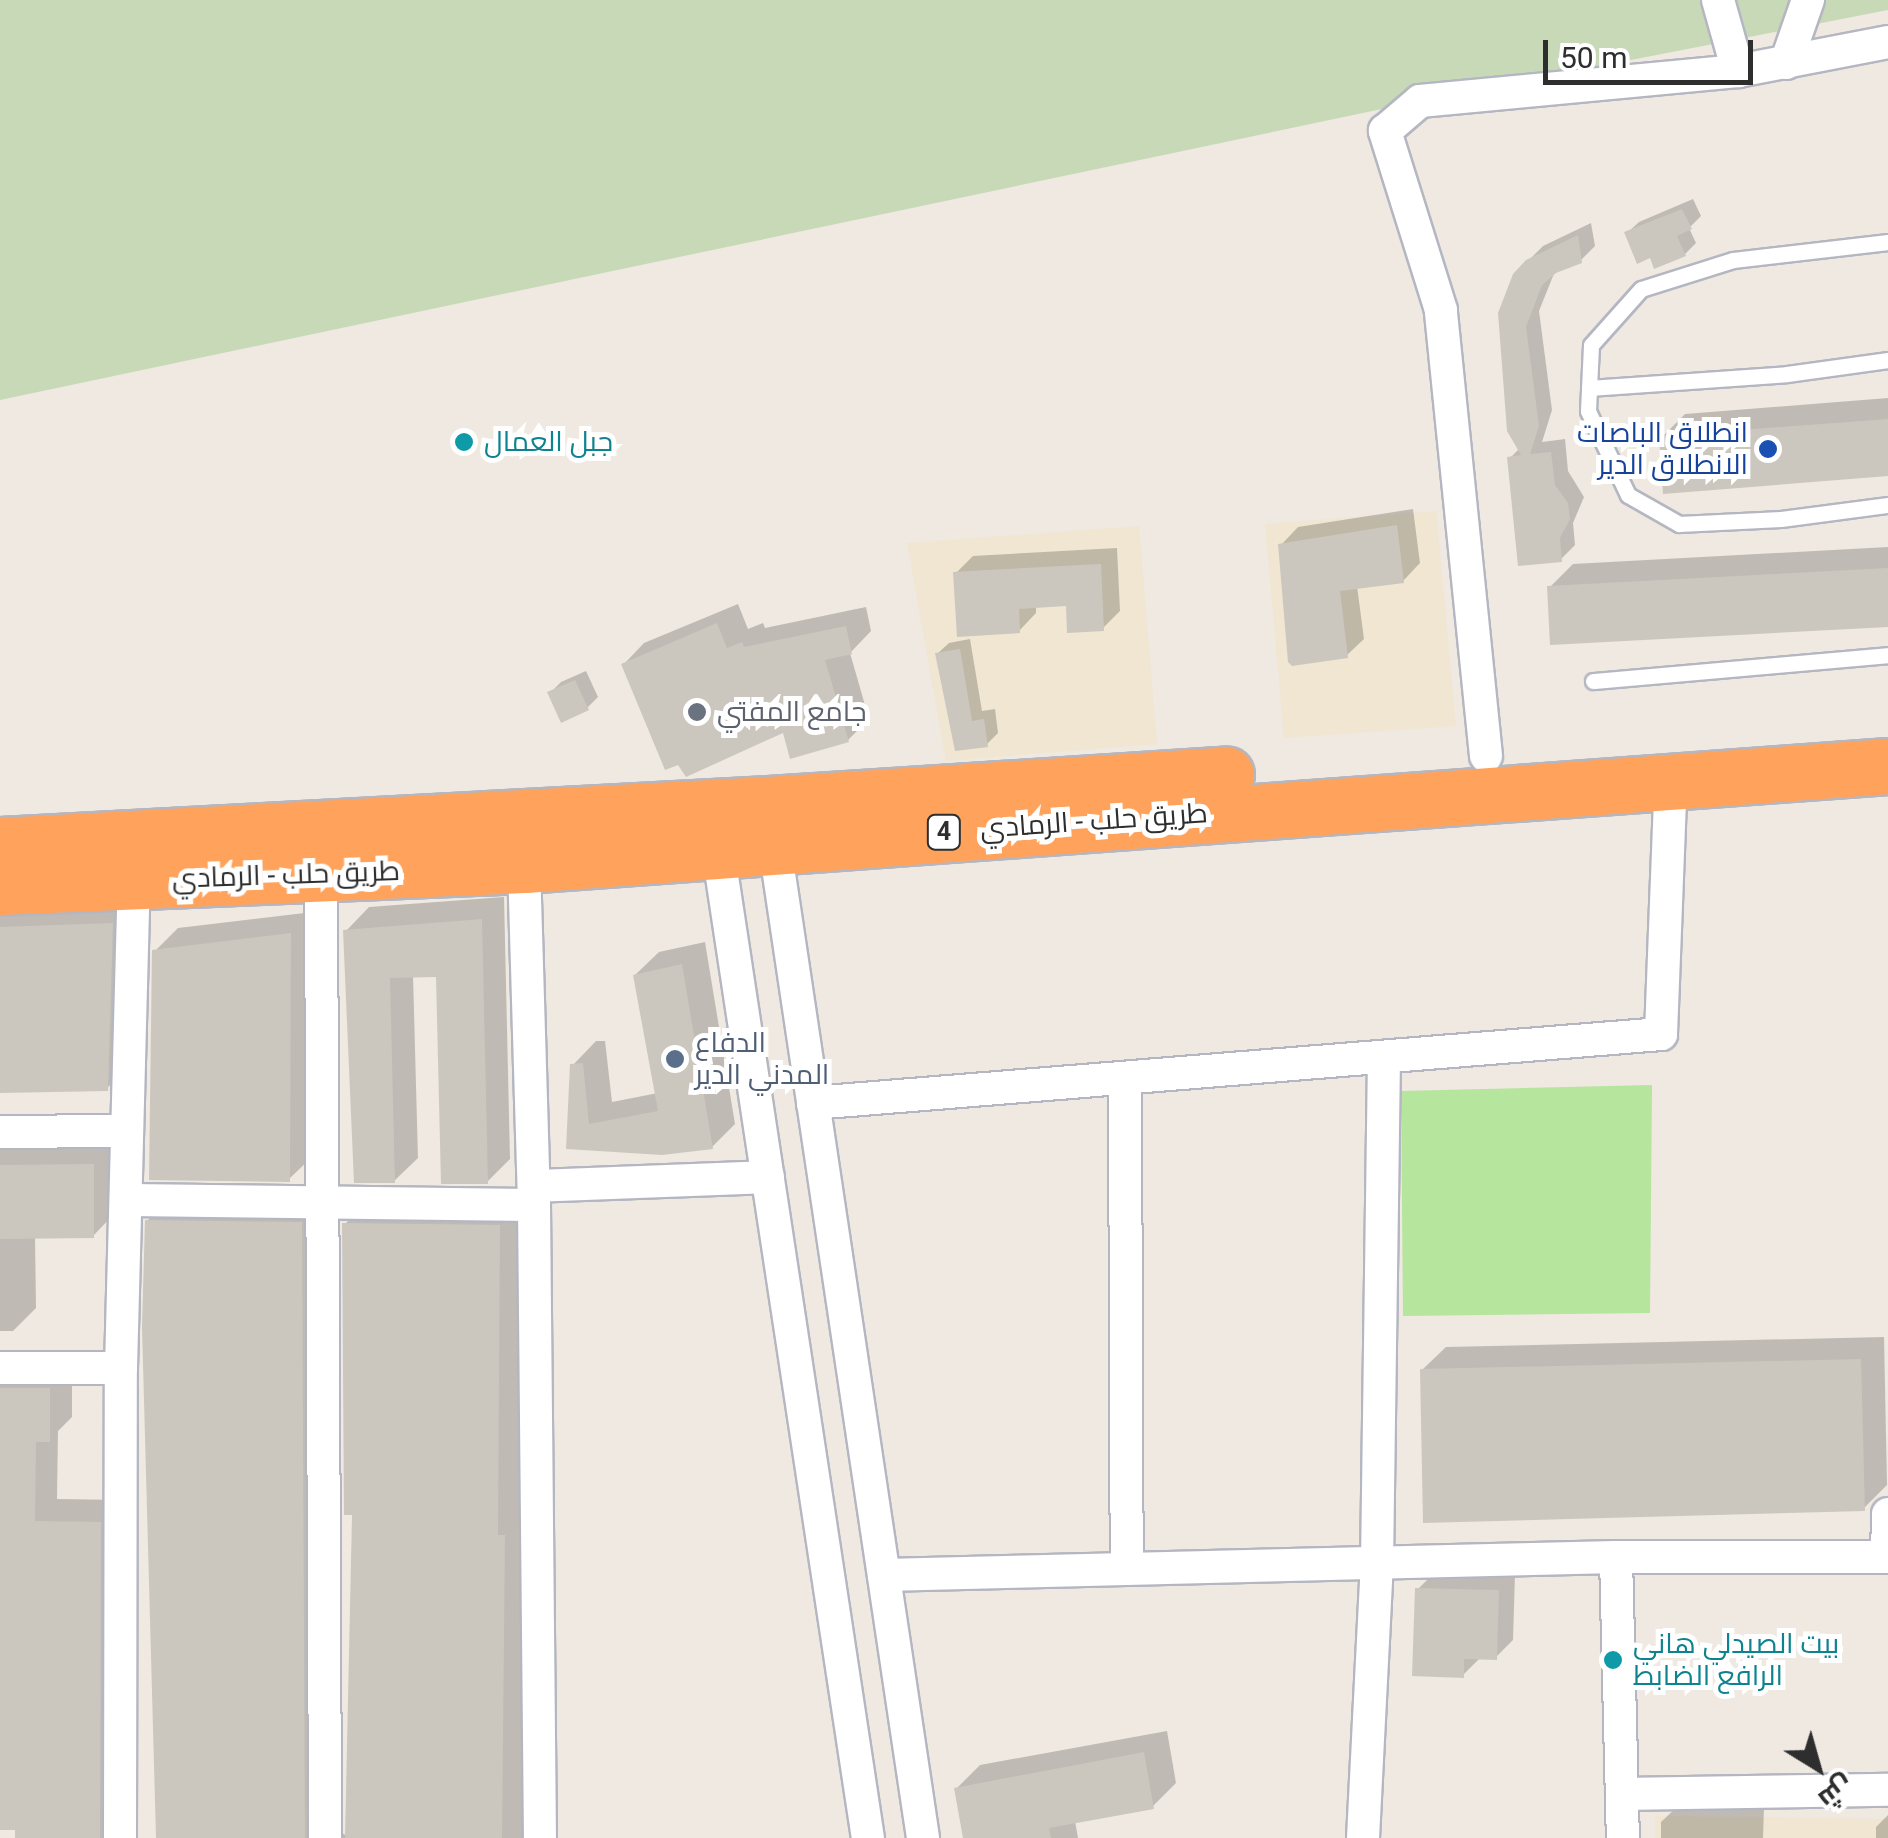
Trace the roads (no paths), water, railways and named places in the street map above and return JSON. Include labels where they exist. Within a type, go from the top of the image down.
[{"type":"highway","name":"طريق حلب - الرمادي","points":[[772,824],[1486,756],[1888,732]]},
{"type":"highway","name":"طريق حلب - الرمادي","points":[[0,845],[715,828],[1888,766]]},
{"type":"highway","name":"طريق حلب - الرمادي","points":[[0,886],[524,866],[715,828]]},
{"type":"street","points":[[1718,0],[1738,71]]},
{"type":"street","points":[[1786,63],[1808,0]]},
{"type":"street","points":[[1486,756],[1441,310],[1385,132],[1420,101],[1738,71],[1888,42]]},
{"type":"street","points":[[814,1103],[1661,1034],[1671,779]]},
{"type":"street","points":[[772,824],[923,1838]]},
{"type":"street","points":[[715,828],[868,1838]]},
{"type":"street","points":[[524,866],[534,1196],[540,1838]]},
{"type":"street","points":[[321,875],[325,1838]]},
{"type":"street","points":[[120,1838],[121,1368],[134,880]]},
{"type":"street","points":[[1363,1838],[1377,1564],[1384,1057]]},
{"type":"street","points":[[1125,1079],[1127,1570]]},
{"type":"street","points":[[0,1132],[125,1131]]},
{"type":"street","points":[[127,1200],[320,1202],[534,1196],[768,1177]]},
{"type":"street","points":[[0,1368],[121,1368]]},
{"type":"street","points":[[884,1575],[1616,1558],[1888,1557],[1888,1514]]},
{"type":"street","points":[[1616,1558],[1623,1838]]},
{"type":"street","points":[[1622,1794],[1888,1790]]},
{"type":"lane","points":[[1888,242],[1733,260],[1641,289],[1591,345],[1588,411],[1628,495],[1680,524],[1781,519],[1888,505]]},
{"type":"lane","points":[[1589,388],[1787,374],[1888,360]]},
{"type":"lane","points":[[1594,681],[1888,655]]},
{"type":"place","name":"جبل العمال","points":[[464,442]]},
{"type":"place","name":"انطلاق الباصات الانطلاق الدير","points":[[1768,449]]},
{"type":"place","name":"جامع المفتي","points":[[697,712]]},
{"type":"place","name":"الدفاع المدني الدير","points":[[675,1059]]},
{"type":"place","name":"بيت الصيدلي هاني الرافع الضابط","points":[[1613,1660]]}]
